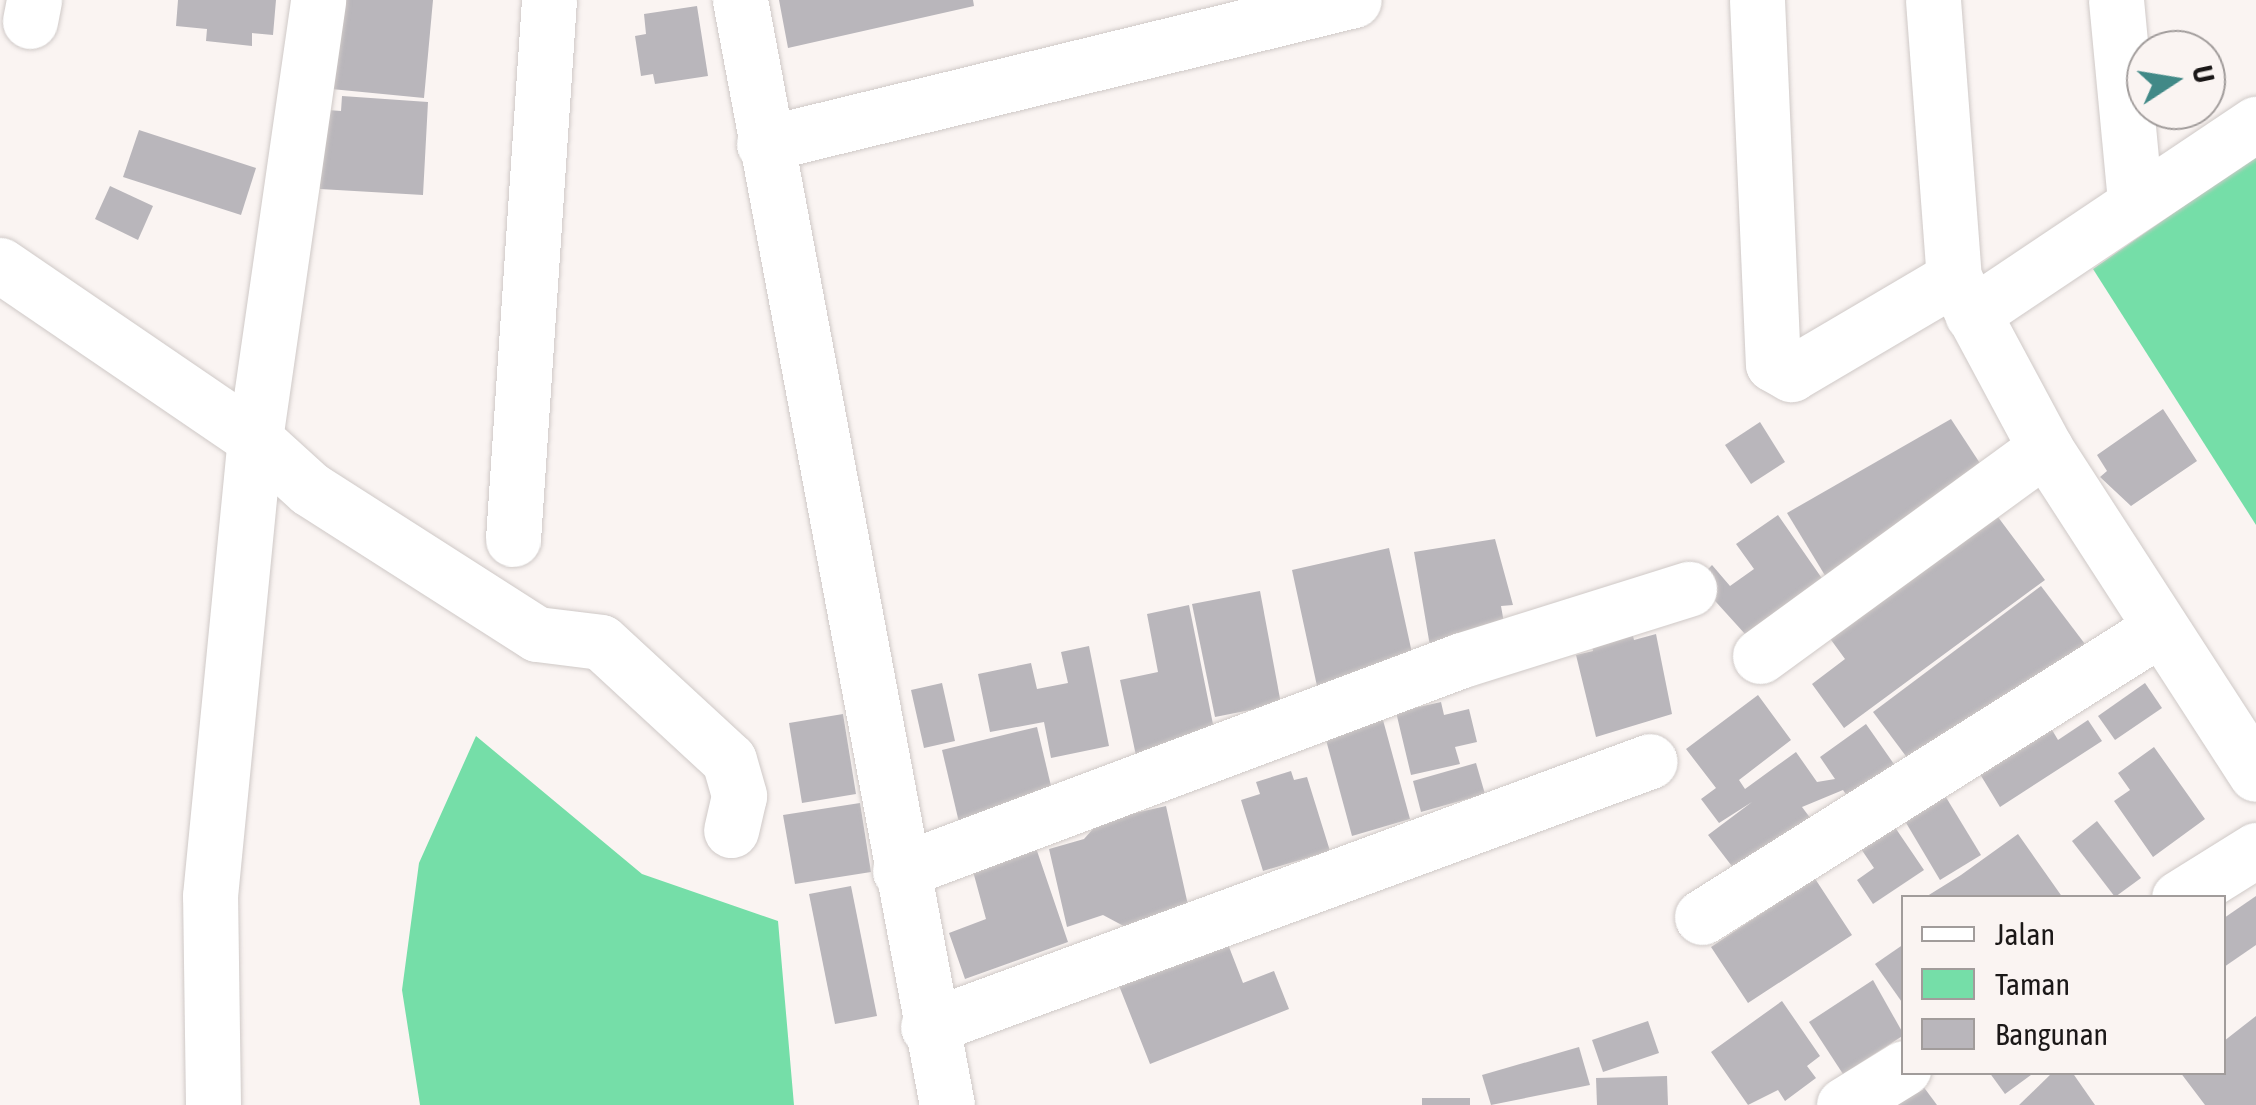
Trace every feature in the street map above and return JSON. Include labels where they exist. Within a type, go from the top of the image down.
[{"type":"street","points":[[213,1105],[210,896],[255,438],[318,0]]},
{"type":"street","points":[[513,538],[548,0]]},
{"type":"street","points":[[740,0],[928,1027],[948,1105]]},
{"type":"street","points":[[764,144],[1354,0]]},
{"type":"street","points":[[1757,0],[1772,364],[1792,374],[1963,296],[2135,200],[2256,124]]},
{"type":"street","points":[[1933,0],[1963,296],[2044,448],[2256,774]]},
{"type":"street","points":[[2116,0],[2135,200]]},
{"type":"street","points":[[0,265],[255,438],[310,489],[538,634],[601,642],[728,760],[739,796],[731,830]]},
{"type":"street","points":[[1760,656],[2044,448]]},
{"type":"street","points":[[900,872],[1462,660],[1689,590]]},
{"type":"street","points":[[1702,917],[2161,628]]},
{"type":"street","points":[[928,1027],[1650,761]]},
{"type":"street","points":[[2184,895],[2256,850]]},
{"type":"street","points":[[1844,1105],[1901,1070]]},
{"type":"green space","points":[[2256,156],[2256,525],[2093,269]]},
{"type":"green space","points":[[476,736],[642,874],[778,921],[794,1105],[420,1105],[402,990],[419,863]]},
{"type":"building","points":[[178,0],[276,0],[273,35],[252,33],[252,46],[206,41],[207,29],[176,26]]},
{"type":"building","points":[[329,0],[433,0],[424,98],[321,88]]},
{"type":"building","points":[[779,0],[973,0],[974,6],[788,48]]},
{"type":"building","points":[[697,6],[708,76],[655,84],[653,74],[641,76],[635,36],[646,34],[644,14]]},
{"type":"building","points":[[342,96],[428,102],[423,195],[320,189],[314,109],[341,111]]},
{"type":"building","points":[[139,130],[256,168],[241,215],[123,177]]},
{"type":"building","points":[[110,186],[153,206],[138,240],[95,219]]},
{"type":"building","points":[[2163,409],[2197,461],[2131,506],[2100,477],[2107,471],[2097,455]]},
{"type":"building","points":[[1951,419],[1989,477],[1829,582],[1787,513]]},
{"type":"building","points":[[1760,422],[1785,462],[1751,484],[1725,445]]},
{"type":"building","points":[[1992,509],[2045,580],[1844,728],[1812,684],[1845,659],[1826,633]]},
{"type":"building","points":[[1778,515],[1830,590],[1755,645],[1697,581],[1712,565],[1730,586],[1754,569],[1736,544]]},
{"type":"building","points":[[1495,539],[1513,605],[1501,606],[1507,640],[1431,652],[1414,552]]},
{"type":"building","points":[[1389,548],[1412,653],[1389,658],[1394,683],[1320,700],[1292,570]]},
{"type":"building","points":[[2041,586],[2088,648],[1920,775],[1873,712]]},
{"type":"building","points":[[1260,591],[1281,704],[1215,717],[1192,604]]},
{"type":"building","points":[[1189,605],[1218,749],[1138,765],[1120,680],[1158,672],[1147,614]]},
{"type":"building","points":[[1628,617],[1634,640],[1656,634],[1672,714],[1596,737],[1576,655],[1593,651],[1587,627]]},
{"type":"building","points":[[1089,646],[1109,746],[1051,758],[1044,722],[990,732],[978,674],[1031,663],[1037,689],[1068,683],[1061,652]]},
{"type":"building","points":[[942,683],[955,741],[924,748],[911,690]]},
{"type":"building","points":[[2145,683],[2162,708],[2115,740],[2098,716]]},
{"type":"building","points":[[1758,695],[1791,740],[1739,780],[1745,789],[1796,752],[1817,782],[1835,779],[1820,757],[1866,724],[1903,777],[1857,810],[1843,790],[1802,807],[1814,823],[1741,878],[1708,835],[1752,802],[1719,823],[1701,799],[1716,788],[1686,749]]},
{"type":"building","points":[[1441,702],[1444,715],[1469,709],[1477,742],[1455,747],[1460,764],[1411,775],[1396,712]]},
{"type":"building","points":[[1380,709],[1410,819],[1352,836],[1322,725]]},
{"type":"building","points":[[843,714],[856,794],[802,803],[789,723]]},
{"type":"building","points":[[2045,718],[2058,740],[2088,720],[2102,741],[2000,807],[1969,756]]},
{"type":"building","points":[[1037,727],[1056,807],[961,831],[942,750]]},
{"type":"building","points":[[2154,747],[2205,819],[2153,857],[2114,801],[2130,790],[2118,773]]},
{"type":"building","points":[[1476,763],[1485,794],[1421,812],[1413,781]]},
{"type":"building","points":[[1291,771],[1294,780],[1307,777],[1330,851],[1263,871],[1241,800],[1260,794],[1256,782]]},
{"type":"building","points":[[1944,794],[1981,855],[1940,880],[1899,811]]},
{"type":"building","points":[[860,803],[871,872],[795,884],[783,815]]},
{"type":"building","points":[[1166,806],[1190,914],[1133,931],[1103,915],[1067,927],[1049,849],[1084,839],[1100,821]]},
{"type":"building","points":[[1890,820],[1924,870],[1873,904],[1857,880],[1874,868],[1857,843]]},
{"type":"building","points":[[2097,821],[2141,878],[2113,895],[2072,841]]},
{"type":"building","points":[[2018,834],[2061,895],[1929,895]]},
{"type":"building","points":[[1035,845],[1068,942],[965,979],[949,933],[986,919],[971,864]]},
{"type":"building","points":[[1808,868],[1852,935],[1748,1003],[1711,947],[1786,897]]},
{"type":"building","points":[[851,886],[877,1016],[835,1024],[809,894]]},
{"type":"building","points":[[2256,896],[2256,945],[2226,966],[2226,917]]},
{"type":"building","points":[[1224,934],[1243,983],[1274,971],[1289,1009],[1150,1064],[1112,968]]},
{"type":"building","points":[[1901,946],[1901,1001],[1875,964]]},
{"type":"building","points":[[1873,980],[1901,1030],[1901,1037],[1843,1074],[1809,1022]]},
{"type":"building","points":[[1782,1001],[1820,1056],[1807,1066],[1816,1078],[1785,1101],[1778,1090],[1748,1105],[1711,1052]]},
{"type":"building","points":[[2256,1016],[2256,1105],[2205,1105],[2182,1075],[2226,1075],[2226,1039]]},
{"type":"building","points":[[1648,1021],[1659,1053],[1603,1072],[1592,1040]]},
{"type":"building","points":[[1579,1047],[1590,1085],[1491,1105],[1482,1075]]},
{"type":"building","points":[[1915,1075],[1937,1105],[1873,1105]]},
{"type":"building","points":[[1991,1075],[2031,1075],[2005,1094]]},
{"type":"building","points":[[2050,1075],[2074,1075],[2095,1105],[2019,1105]]},
{"type":"building","points":[[1667,1076],[1668,1105],[1597,1105],[1596,1078]]},
{"type":"building","points":[[1422,1098],[1470,1098],[1470,1105],[1422,1105]]}]
